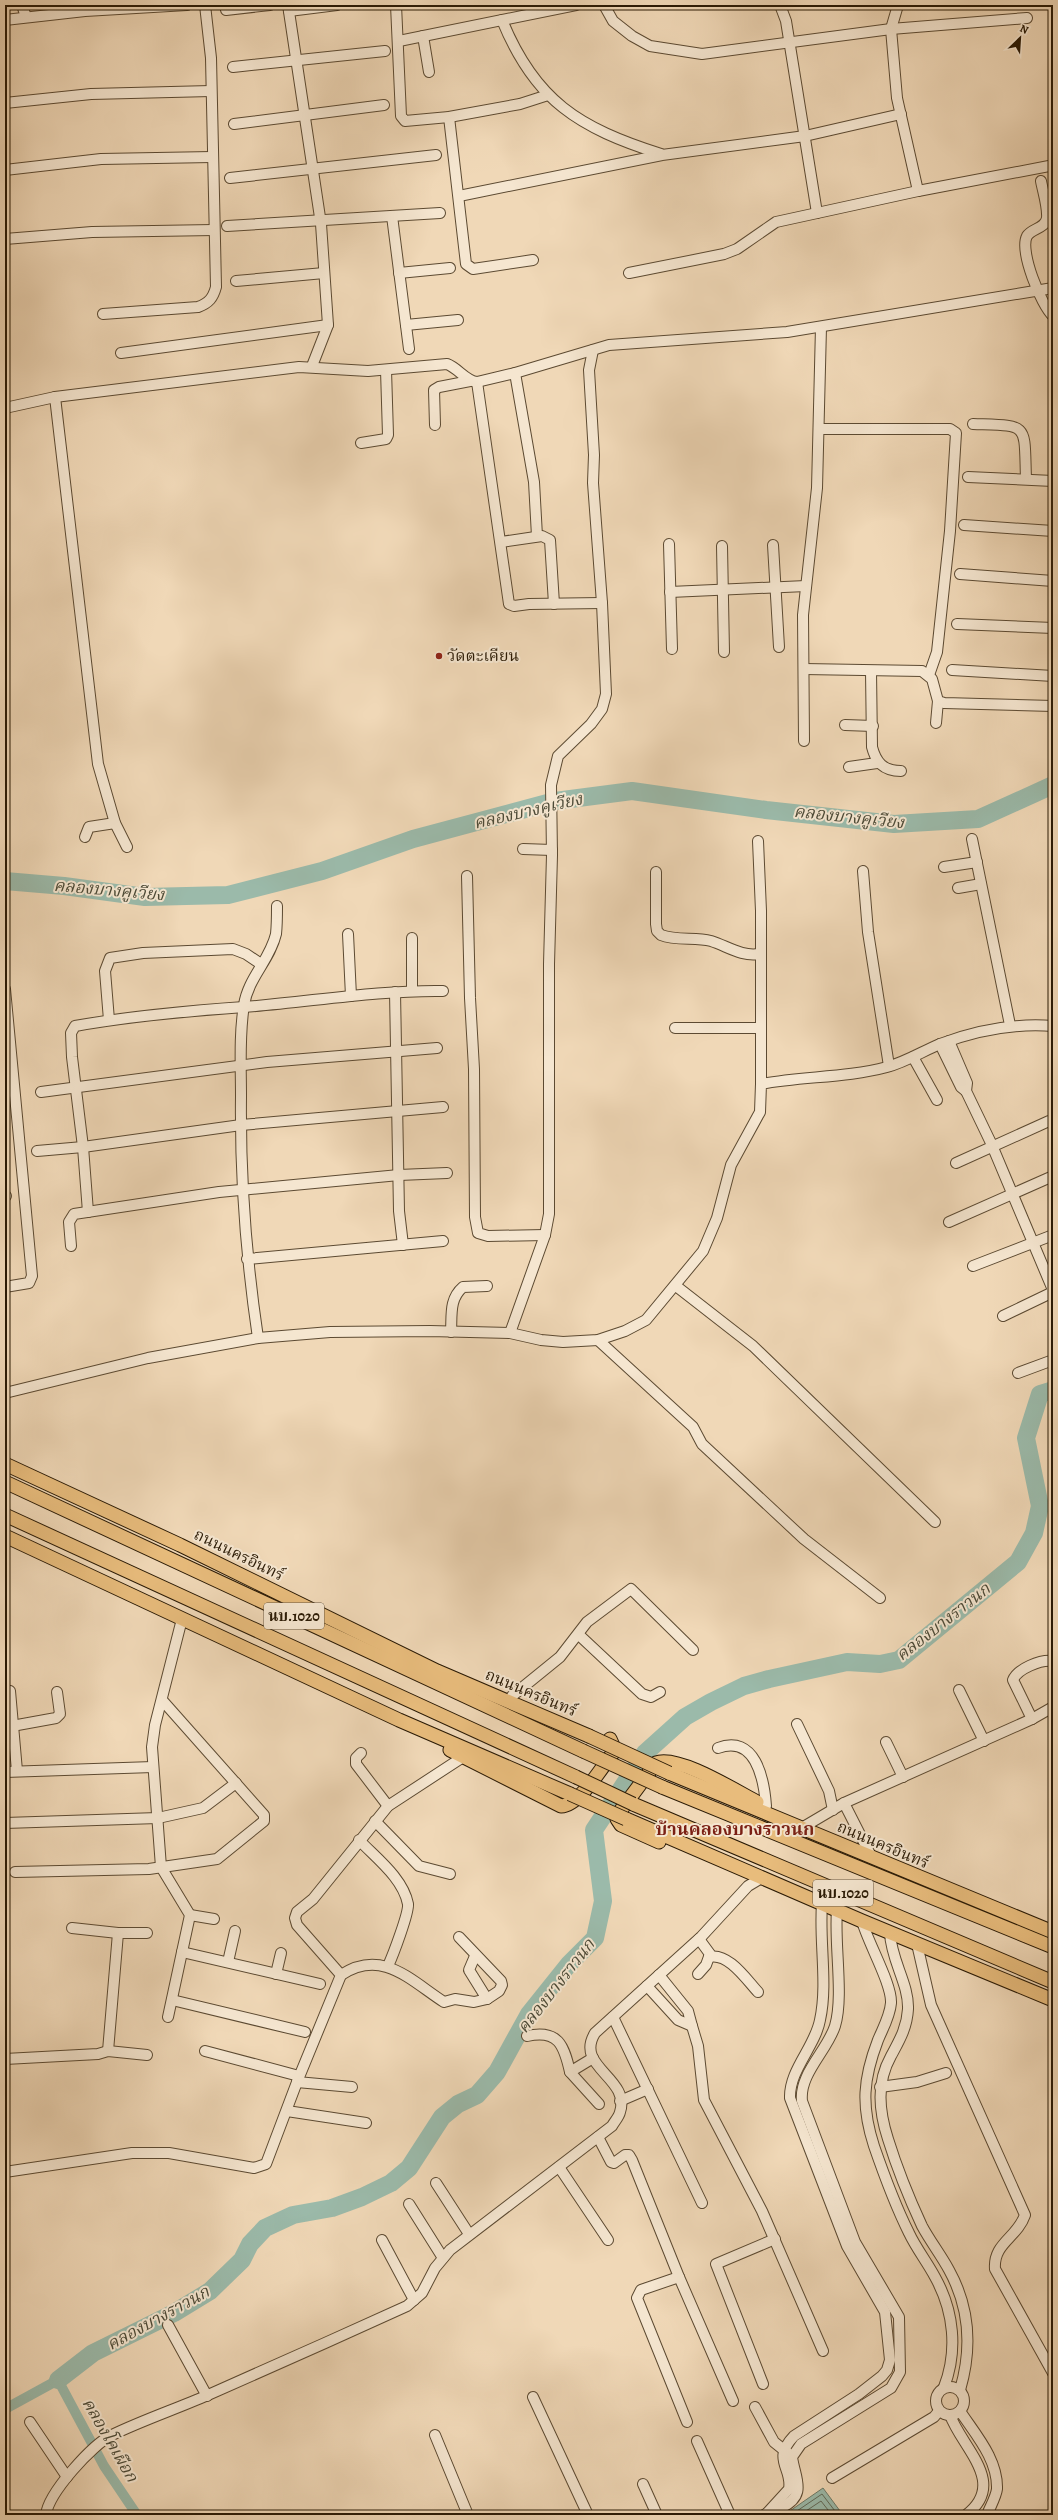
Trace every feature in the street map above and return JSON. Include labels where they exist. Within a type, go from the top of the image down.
[{"type":"main road","name":"ถนนนครอินทร์","points":[[5,1464],[180,1545],[437,1671],[798,1828],[1053,1932]]},
{"type":"main road","name":"ถนนนครอินทร์","points":[[5,1482],[662,1787],[1053,1946]]},
{"type":"main road","name":"นบ.1020","points":[[5,1515],[633,1804],[1053,1982]]},
{"type":"main road","name":"นบ.1020","points":[[5,1536],[400,1720],[822,1904],[1053,2000]]},
{"type":"main road","points":[[400,1720],[463,1757],[561,1806],[569,1806],[577,1800],[613,1753],[614,1748],[612,1740],[526,1700],[437,1671]]},
{"type":"main road","points":[[749,1871],[730,1870],[636,1833],[621,1825],[617,1819],[618,1814],[656,1763],[663,1760],[686,1766],[766,1806],[798,1828]]},
{"type":"street","points":[[22,5],[26,18]]},
{"type":"street","points":[[5,20],[85,11],[187,5]]},
{"type":"street","points":[[103,314],[198,307],[207,304],[213,297],[216,287],[210,36],[205,5]]},
{"type":"street","points":[[226,10],[270,5]]},
{"type":"street","points":[[312,366],[328,325],[320,221],[288,8],[337,5]]},
{"type":"street","points":[[396,5],[399,41],[401,116],[405,121],[410,122],[449,117],[520,104],[548,95]]},
{"type":"street","points":[[399,41],[576,5]]},
{"type":"street","points":[[604,5],[613,20],[632,36],[650,46],[672,51],[702,54],[891,29],[1027,18]]},
{"type":"street","points":[[780,5],[786,21],[790,42],[817,213]]},
{"type":"street","points":[[898,5],[891,29],[901,114],[918,191]]},
{"type":"street","points":[[502,20],[512,45],[532,77],[548,95],[570,113],[604,134],[662,155]]},
{"type":"street","points":[[423,36],[429,72]]},
{"type":"street","points":[[233,67],[385,51]]},
{"type":"street","points":[[5,103],[91,94],[211,91]]},
{"type":"street","points":[[234,124],[384,105]]},
{"type":"street","points":[[459,196],[662,155],[805,136],[901,114]]},
{"type":"street","points":[[449,117],[466,264],[473,269],[533,260]]},
{"type":"street","points":[[230,178],[436,155]]},
{"type":"street","points":[[5,170],[101,159],[212,157]]},
{"type":"street","points":[[629,273],[724,254],[737,249],[776,222],[918,191],[1049,166]]},
{"type":"street","points":[[1041,181],[1047,217],[1042,226],[1028,235],[1025,242],[1029,267],[1046,310],[1053,316]]},
{"type":"street","points":[[227,226],[440,213]]},
{"type":"street","points":[[392,216],[409,349]]},
{"type":"street","points":[[5,239],[92,232],[214,230]]},
{"type":"street","points":[[399,273],[450,268]]},
{"type":"street","points":[[236,281],[324,273]]},
{"type":"street","points":[[435,425],[434,390],[439,387],[515,373],[609,345],[756,336],[820,327],[1053,288]]},
{"type":"street","points":[[406,325],[458,320]]},
{"type":"street","points":[[121,353],[328,325]]},
{"type":"street","points":[[804,741],[803,615],[817,488],[820,327]]},
{"type":"street","points":[[510,1333],[545,1235],[549,1214],[549,964],[552,850],[551,785],[558,756],[591,724],[602,709],[606,694],[602,603],[593,483],[594,448],[589,370],[593,350]]},
{"type":"street","points":[[5,408],[55,397],[312,366],[386,370],[447,364],[457,368],[473,381],[501,542],[509,604],[514,606],[602,603]]},
{"type":"street","points":[[361,443],[378,442],[386,439],[388,435],[386,370]]},
{"type":"street","points":[[515,373],[534,482],[537,536]]},
{"type":"street","points":[[55,397],[98,764],[115,823],[127,847]]},
{"type":"street","points":[[973,424],[1015,425],[1022,430],[1025,438],[1026,479]]},
{"type":"street","points":[[819,429],[950,429],[956,433],[950,531],[937,652],[929,675],[938,701],[936,723]]},
{"type":"street","points":[[968,477],[1053,481]]},
{"type":"street","points":[[964,525],[1053,531]]},
{"type":"street","points":[[501,542],[537,536],[547,536],[550,540],[554,604]]},
{"type":"street","points":[[669,544],[672,649]]},
{"type":"street","points":[[773,545],[779,647]]},
{"type":"street","points":[[722,546],[724,652]]},
{"type":"street","points":[[960,574],[1053,580]]},
{"type":"street","points":[[670,592],[806,586]]},
{"type":"street","points":[[958,624],[1053,628]]},
{"type":"street","points":[[804,669],[922,671],[929,675]]},
{"type":"street","points":[[952,670],[1053,676]]},
{"type":"street","points":[[871,671],[873,726],[872,747],[878,763],[888,769],[901,771]]},
{"type":"street","points":[[938,701],[1053,706]]},
{"type":"street","points":[[845,725],[873,726]]},
{"type":"street","points":[[848,767],[878,763]]},
{"type":"street","points":[[85,837],[89,827],[115,823]]},
{"type":"street","points":[[972,839],[1010,1025]]},
{"type":"street","points":[[5,1393],[148,1358],[258,1338],[330,1332],[451,1332],[510,1333],[541,1340],[598,1340],[625,1331],[646,1320],[676,1286],[703,1251],[710,1238],[731,1165],[760,1112],[759,954],[761,911],[758,841]]},
{"type":"street","points":[[523,849],[552,850]]},
{"type":"street","points":[[944,867],[977,862]]},
{"type":"street","points":[[864,871],[868,932],[889,1066]]},
{"type":"street","points":[[656,872],[656,924],[657,931],[661,935],[693,938],[712,942],[736,951],[759,954]]},
{"type":"street","points":[[467,876],[470,998],[474,1069],[475,1217],[478,1232],[482,1235],[545,1235]]},
{"type":"street","points":[[958,888],[981,884]]},
{"type":"street","points":[[258,1338],[247,1258],[242,1190],[241,1066],[244,1007],[248,988],[276,933],[277,906]]},
{"type":"street","points":[[348,934],[351,996]]},
{"type":"street","points":[[412,938],[412,990]]},
{"type":"street","points":[[109,1020],[105,971],[110,958],[143,953],[233,949],[246,954],[261,964]]},
{"type":"street","points":[[5,989],[32,1276],[29,1283],[5,1287]]},
{"type":"street","points":[[88,1212],[71,1033],[75,1026],[109,1020],[205,1008],[244,1007],[412,990],[444,991]]},
{"type":"street","points":[[395,992],[398,1050],[399,1211],[403,1245]]},
{"type":"street","points":[[761,1084],[837,1076],[889,1066],[979,1031],[1010,1025],[1053,1026]]},
{"type":"street","points":[[675,1028],[760,1028]]},
{"type":"street","points":[[945,1043],[967,1083],[966,1091],[992,1146],[1053,1291],[1003,1316]]},
{"type":"street","points":[[41,1092],[76,1086],[241,1066],[398,1050],[437,1048]]},
{"type":"street","points":[[912,1057],[937,1100]]},
{"type":"street","points":[[37,1152],[83,1147],[241,1124],[443,1107]]},
{"type":"street","points":[[956,1163],[1049,1121]]},
{"type":"street","points":[[71,1246],[71,1218],[74,1214],[242,1190],[399,1175],[447,1173]]},
{"type":"street","points":[[949,1222],[1053,1176]]},
{"type":"street","points":[[973,1266],[1053,1234]]},
{"type":"street","points":[[247,1258],[443,1241]]},
{"type":"street","points":[[451,1332],[452,1302],[456,1293],[463,1286],[487,1286]]},
{"type":"street","points":[[676,1286],[753,1346],[935,1522]]},
{"type":"street","points":[[598,1340],[693,1427],[702,1444],[804,1539],[880,1598]]},
{"type":"street","points":[[1018,1373],[1053,1360]]},
{"type":"street","points":[[512,1696],[560,1657],[578,1636],[587,1622],[631,1589],[693,1650]]},
{"type":"street","points":[[168,2017],[190,1915],[161,1867],[153,1767],[155,1725],[182,1619]]},
{"type":"street","points":[[578,1636],[642,1694],[651,1696],[660,1692]]},
{"type":"street","points":[[1032,1719],[1013,1680],[1015,1674],[1045,1660],[1053,1661]]},
{"type":"street","points":[[959,1690],[984,1741]]},
{"type":"street","points":[[10,1692],[17,1771]]},
{"type":"street","points":[[12,1726],[56,1718],[60,1714],[57,1692]]},
{"type":"street","points":[[15,1872],[161,1867],[217,1859],[264,1821],[264,1815],[162,1700]]},
{"type":"street","points":[[798,1828],[844,1803],[1032,1719],[1053,1707]]},
{"type":"street","points":[[797,1724],[828,1791],[833,1810]]},
{"type":"street","points":[[886,1742],[903,1777]]},
{"type":"street","points":[[718,1748],[728,1744],[738,1745],[748,1750],[765,1788],[766,1806]]},
{"type":"street","points":[[361,1753],[356,1758],[356,1764],[388,1806]]},
{"type":"street","points":[[341,1976],[297,1925],[295,1918],[297,1912],[313,1899],[359,1840],[388,1806],[463,1757]]},
{"type":"street","points":[[5,1772],[153,1767]]},
{"type":"street","points":[[5,1823],[158,1818],[203,1808],[236,1783]]},
{"type":"street","points":[[844,1803],[872,1858]]},
{"type":"street","points":[[375,1821],[419,1866],[450,1874]]},
{"type":"street","points":[[359,1840],[400,1885],[408,1905],[396,1949],[388,1966]]},
{"type":"street","points":[[46,2515],[50,2499],[67,2477],[105,2439],[207,2396],[407,2306],[422,2294],[435,2268],[443,2258],[469,2234],[612,2126],[620,2112],[620,2101],[617,2088],[593,2058],[589,2050],[590,2042],[595,2033],[699,1939],[748,1886],[763,1878]]},
{"type":"street","points":[[788,2454],[794,2436],[859,2394],[887,2370],[890,2360],[885,2312],[866,2271],[802,2118],[790,2098],[790,2088],[816,2035],[823,2008],[822,1904]]},
{"type":"street","points":[[802,2118],[801,2094],[804,2083],[834,2026],[837,1994],[835,1929],[837,1910]]},
{"type":"street","points":[[190,1915],[214,1919]]},
{"type":"street","points":[[862,1921],[867,1941],[888,1987],[891,2003],[866,2077],[864,2095],[874,2145],[909,2234],[936,2278],[946,2301],[953,2341],[950,2370],[944,2387],[936,2395],[936,2406],[939,2411],[950,2415],[982,2474],[984,2488],[976,2508],[966,2515]]},
{"type":"street","points":[[72,1928],[118,1933],[147,1933]]},
{"type":"street","points":[[228,1962],[235,1931]]},
{"type":"street","points":[[108,2051],[118,1933]]},
{"type":"street","points":[[890,1933],[892,1949],[898,1972],[906,1993],[907,2020],[900,2042],[890,2057],[880,2087],[884,2125],[888,2140],[923,2227],[949,2271],[960,2296],[968,2341],[966,2372],[960,2390],[964,2401],[960,2411],[950,2415]]},
{"type":"street","points":[[5,2172],[132,2153],[169,2153],[260,2168],[266,2164],[298,2079],[341,1976],[349,1970],[370,1964],[388,1966],[444,2002],[455,1999],[474,2002],[487,1999],[499,1991],[502,1985],[500,1981],[475,1956],[459,1936]]},
{"type":"street","points":[[698,1974],[710,1954],[699,1939]]},
{"type":"street","points":[[917,1944],[931,2005],[1025,2215],[1018,2230],[998,2250],[994,2258],[995,2269],[1053,2373]]},
{"type":"street","points":[[182,1952],[320,1984]]},
{"type":"street","points":[[276,1974],[281,1953]]},
{"type":"street","points":[[475,1956],[469,1967],[469,1974],[487,1999]]},
{"type":"street","points":[[709,1957],[714,1956],[725,1959],[758,1992]]},
{"type":"street","points":[[883,1975],[898,1972]]},
{"type":"street","points":[[659,1975],[688,2011],[698,2046],[704,2100],[762,2211],[823,2351]]},
{"type":"street","points":[[648,1986],[678,2020],[692,2026]]},
{"type":"street","points":[[822,1994],[837,1994]]},
{"type":"street","points":[[172,2000],[305,2032]]},
{"type":"street","points":[[613,2017],[702,2203]]},
{"type":"street","points":[[527,2036],[548,2035],[557,2040],[563,2046],[570,2072],[599,2104]]},
{"type":"street","points":[[874,2050],[890,2057]]},
{"type":"street","points":[[5,2059],[98,2054],[108,2051],[147,2055]]},
{"type":"street","points":[[205,2051],[298,2079],[352,2087]]},
{"type":"street","points":[[570,2072],[593,2058]]},
{"type":"street","points":[[880,2087],[917,2082],[946,2073]]},
{"type":"street","points":[[620,2101],[648,2089]]},
{"type":"street","points":[[287,2111],[366,2124]]},
{"type":"street","points":[[598,2137],[611,2162],[614,2163],[625,2155],[629,2155],[679,2277],[733,2401]]},
{"type":"street","points":[[874,2145],[888,2140]]},
{"type":"street","points":[[559,2167],[608,2240]]},
{"type":"street","points":[[436,2183],[469,2234]]},
{"type":"street","points":[[409,2204],[443,2258]]},
{"type":"street","points":[[764,2384],[716,2264],[774,2239]]},
{"type":"street","points":[[382,2240],[414,2300]]},
{"type":"street","points":[[788,2454],[801,2444],[891,2388],[897,2381],[900,2372],[899,2317],[866,2271]]},
{"type":"street","points":[[679,2277],[641,2290],[637,2298],[687,2422]]},
{"type":"street","points":[[946,2301],[960,2296]]},
{"type":"street","points":[[168,2325],[207,2396]]},
{"type":"street","points":[[944,2387],[955,2387],[960,2390]]},
{"type":"street","points":[[859,2394],[865,2404]]},
{"type":"street","points":[[533,2398],[588,2515]]},
{"type":"street","points":[[755,2407],[774,2442],[788,2454],[799,2484],[798,2492],[793,2500],[781,2508],[766,2514]]},
{"type":"street","points":[[832,2478],[934,2417],[939,2411]]},
{"type":"street","points":[[960,2411],[988,2454],[996,2471],[997,2490],[987,2515]]},
{"type":"street","points":[[30,2422],[67,2477]]},
{"type":"street","points":[[435,2436],[468,2515]]},
{"type":"street","points":[[697,2441],[730,2515]]},
{"type":"street","points":[[643,2484],[657,2515]]},
{"type":"water","points":[[823,2488],[843,2515],[784,2515]]},
{"type":"waterway","name":"คลองบางคูเวียง","points":[[5,881],[64,886],[145,897],[228,895],[322,871],[413,839],[555,801],[632,791],[766,810],[894,824],[978,819],[1053,785]]},
{"type":"waterway","name":"คลองบางราวนก","points":[[58,2380],[93,2353],[174,2313],[210,2291],[242,2260],[250,2244],[265,2228],[293,2215],[332,2208],[362,2197],[391,2183],[409,2168],[442,2117],[458,2104],[477,2095],[497,2072],[529,2014],[569,1964],[595,1938],[603,1901],[594,1830],[645,1753],[685,1717],[744,1686],[847,1662],[880,1664],[899,1660],[1018,1562],[1034,1533],[1040,1506],[1026,1438],[1040,1394],[1053,1390]]},
{"type":"waterway","name":"คลองโคเผือก","points":[[5,2409],[58,2380],[104,2466],[137,2515]]},
{"type":"place","name":"วัดตะเคียน","points":[[439,656]]},
{"type":"district","name":"บ้านคลองบางราวนก","points":[[735,1829]]}]
